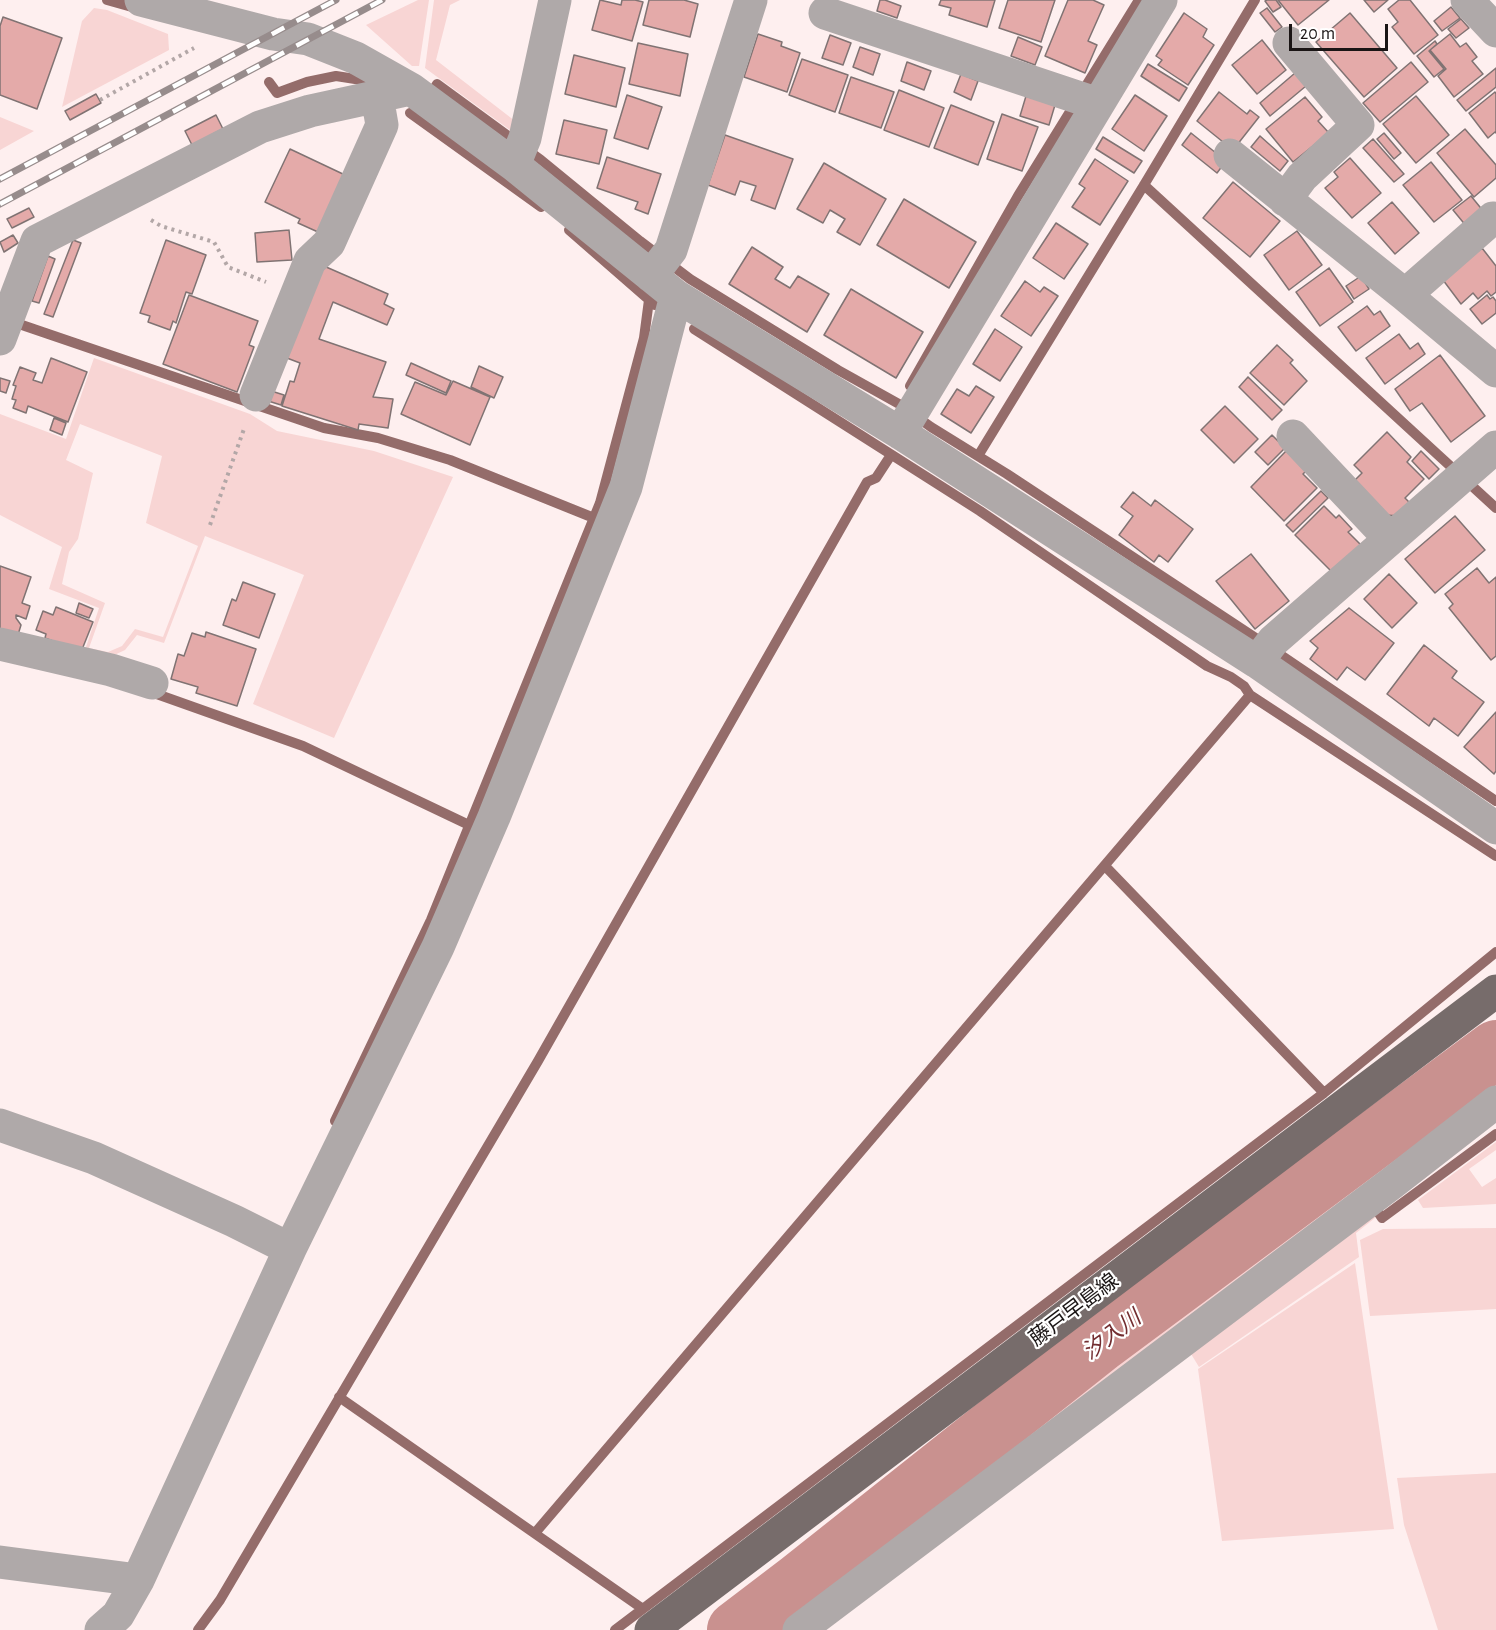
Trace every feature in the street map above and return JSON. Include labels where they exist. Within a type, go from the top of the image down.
[{"type":"main road","name":"藤戸早島線","points":[[651,1630],[1496,991]]},
{"type":"street","points":[[141,0],[273,34],[308,39],[356,58],[519,152],[660,264],[676,296],[909,419],[1264,652],[1496,828]]},
{"type":"street","points":[[519,152],[555,0]]},
{"type":"street","points":[[660,264],[751,0]]},
{"type":"street","points":[[1468,0],[1496,31]]},
{"type":"street","points":[[909,419],[1086,99],[1154,1]]},
{"type":"street","points":[[825,13],[1086,99]]},
{"type":"street","points":[[1285,200],[1302,177],[1358,125],[1289,43]]},
{"type":"street","points":[[0,339],[37,241],[260,127],[310,111],[411,89]]},
{"type":"street","points":[[252,408],[307,268],[329,243],[382,125],[377,96]]},
{"type":"street","points":[[1230,155],[1496,371]]},
{"type":"street","points":[[1405,295],[1493,218]]},
{"type":"street","points":[[101,1630],[118,1615],[138,1580],[282,1245],[438,947],[494,817],[626,487],[676,296]]},
{"type":"street","points":[[1293,436],[1390,539]]},
{"type":"street","points":[[1264,652],[1496,447]]},
{"type":"street","points":[[0,644],[111,670],[152,683]]},
{"type":"street","points":[[799,1630],[1496,1102]]},
{"type":"street","points":[[0,1125],[94,1158],[282,1245]]},
{"type":"street","points":[[0,1562],[138,1580]]},
{"type":"path","points":[[100,100],[198,46]]},
{"type":"path","points":[[127,194],[146,216],[161,226],[214,242],[228,267],[267,282],[289,281],[307,268]]},
{"type":"path","points":[[210,525],[252,408]]},
{"type":"shaded area","points":[[418,0],[429,0],[419,66],[412,66],[366,25]]},
{"type":"shaded area","points":[[434,0],[460,0],[450,5],[436,60],[515,121],[510,130],[425,68]]},
{"type":"shaded area","points":[[94,8],[107,10],[168,34],[169,50],[62,107],[82,21]]},
{"type":"shaded area","points":[[0,117],[34,131],[0,150]]},
{"type":"shaded area","points":[[94,358],[250,414],[277,431],[374,451],[453,477],[334,738],[253,704],[304,575],[205,536],[164,643],[137,635],[125,650],[108,658],[84,653],[99,608],[49,589],[62,547],[0,515],[0,414],[66,439]],"holes":[[[80,424],[162,456],[146,523],[198,546],[163,637],[135,629],[122,646],[108,652],[89,648],[105,603],[62,584],[69,552],[78,539],[93,473],[66,460]]]},
{"type":"shaded area","points":[[1496,1068],[1496,1092],[788,1630],[758,1630],[1114,1359],[1180,1303],[1346,1182]]},
{"type":"shaded area","points":[[1496,1142],[1496,1150],[1469,1169],[1482,1187],[1496,1178],[1496,1204],[1423,1208],[1418,1200]]},
{"type":"shaded area","points":[[1375,1212],[1375,1218],[1356,1233],[1359,1257],[1199,1367],[1185,1344]]},
{"type":"shaded area","points":[[1496,1228],[1496,1309],[1370,1316],[1360,1240],[1383,1229]]},
{"type":"shaded area","points":[[1355,1263],[1394,1529],[1222,1541],[1198,1369]]},
{"type":"shaded area","points":[[1496,1473],[1496,1630],[1438,1630],[1404,1525],[1397,1478]]},
{"type":"building","points":[[600,0],[621,5],[622,0],[643,2],[632,41],[592,30]]},
{"type":"building","points":[[649,0],[684,0],[698,4],[690,37],[643,25]]},
{"type":"building","points":[[880,0],[901,6],[897,18],[877,11]]},
{"type":"building","points":[[941,0],[995,0],[987,27],[949,15],[951,8],[939,5]]},
{"type":"building","points":[[1008,0],[1055,0],[1041,42],[999,28]]},
{"type":"building","points":[[1068,0],[1093,0],[1104,5],[1088,41],[1097,45],[1085,73],[1045,56]]},
{"type":"building","points":[[1276,0],[1281,7],[1273,12],[1265,1]]},
{"type":"building","points":[[1278,0],[1329,0],[1298,25]]},
{"type":"building","points":[[1364,0],[1388,0],[1374,12]]},
{"type":"building","points":[[1399,0],[1410,0],[1438,35],[1414,54],[1392,27],[1398,22],[1388,9]]},
{"type":"building","points":[[1451,7],[1460,18],[1442,31],[1434,21]]},
{"type":"building","points":[[1267,8],[1282,27],[1275,32],[1260,13]]},
{"type":"building","points":[[1184,13],[1207,29],[1203,37],[1214,45],[1188,85],[1158,65],[1162,60],[1156,56]]},
{"type":"building","points":[[1350,13],[1397,68],[1364,97],[1316,42]]},
{"type":"building","points":[[3,17],[62,38],[37,109],[0,95],[0,26]]},
{"type":"building","points":[[1461,19],[1469,28],[1456,38],[1448,29]]},
{"type":"building","points":[[758,34],[782,42],[781,46],[800,53],[787,92],[744,77]]},
{"type":"building","points":[[1450,34],[1460,47],[1466,43],[1477,57],[1472,61],[1483,74],[1454,97],[1438,76],[1446,69],[1430,50]]},
{"type":"building","points":[[830,35],[851,43],[843,65],[822,58]]},
{"type":"building","points":[[1018,37],[1042,47],[1035,65],[1011,56]]},
{"type":"building","points":[[1262,40],[1286,70],[1257,94],[1232,65]]},
{"type":"building","points":[[1435,41],[1437,44],[1429,51],[1444,69],[1434,77],[1417,56]]},
{"type":"building","points":[[638,43],[688,54],[680,96],[629,84]]},
{"type":"building","points":[[860,47],[880,54],[873,75],[853,67]]},
{"type":"building","points":[[574,55],[625,68],[616,107],[565,94]]},
{"type":"building","points":[[802,59],[848,75],[835,112],[789,95]]},
{"type":"building","points":[[907,62],[931,71],[924,90],[901,81]]},
{"type":"building","points":[[1411,62],[1428,82],[1380,122],[1363,103]]},
{"type":"building","points":[[1148,64],[1187,88],[1179,101],[1141,76]]},
{"type":"building","points":[[1496,68],[1496,87],[1466,111],[1457,100]]},
{"type":"building","points":[[1295,73],[1306,86],[1270,116],[1260,103]]},
{"type":"building","points":[[961,74],[978,81],[971,100],[954,92]]},
{"type":"building","points":[[851,77],[894,92],[881,128],[839,113]]},
{"type":"building","points":[[899,90],[944,108],[929,147],[884,130]]},
{"type":"building","points":[[1219,92],[1247,114],[1250,110],[1259,117],[1233,150],[1197,121]]},
{"type":"building","points":[[1495,92],[1496,133],[1488,138],[1469,113]]},
{"type":"building","points":[[96,94],[101,103],[70,120],[65,111]]},
{"type":"building","points":[[627,95],[662,107],[648,149],[614,138]]},
{"type":"building","points":[[1135,95],[1167,116],[1144,151],[1112,129]]},
{"type":"building","points":[[1026,96],[1055,105],[1049,125],[1020,116]]},
{"type":"building","points":[[1416,96],[1449,135],[1416,163],[1383,124]]},
{"type":"building","points":[[1305,97],[1322,117],[1318,121],[1329,133],[1293,162],[1266,129]]},
{"type":"building","points":[[951,105],[994,122],[978,165],[934,148]]},
{"type":"building","points":[[1002,114],[1038,127],[1022,171],[987,159]]},
{"type":"building","points":[[216,115],[223,129],[192,145],[185,131]]},
{"type":"building","points":[[564,120],[607,130],[599,164],[556,154]]},
{"type":"building","points":[[1465,129],[1496,165],[1496,178],[1474,197],[1437,153]]},
{"type":"building","points":[[1191,133],[1226,161],[1217,173],[1182,145]]},
{"type":"building","points":[[1384,133],[1401,153],[1394,159],[1377,139]]},
{"type":"building","points":[[725,135],[793,159],[775,209],[751,200],[756,186],[740,181],[735,195],[708,185]]},
{"type":"building","points":[[1260,136],[1288,161],[1280,171],[1251,147]]},
{"type":"building","points":[[1103,137],[1142,161],[1134,173],[1096,149]]},
{"type":"building","points":[[1373,139],[1404,174],[1394,182],[1363,148]]},
{"type":"building","points":[[290,149],[345,175],[318,232],[298,223],[300,219],[265,202]]},
{"type":"building","points":[[607,157],[661,174],[648,214],[635,209],[638,202],[597,188]]},
{"type":"building","points":[[1350,158],[1381,193],[1352,218],[1325,188],[1338,177],[1334,172]]},
{"type":"building","points":[[1095,159],[1128,181],[1100,225],[1072,207],[1085,188],[1079,184]]},
{"type":"building","points":[[1431,162],[1462,200],[1434,222],[1403,185]]},
{"type":"building","points":[[824,163],[886,199],[860,245],[837,232],[845,219],[830,210],[823,223],[797,209]]},
{"type":"building","points":[[1233,182],[1280,221],[1250,257],[1203,218]]},
{"type":"building","points":[[1471,196],[1484,212],[1467,227],[1453,210]]},
{"type":"building","points":[[904,199],[976,242],[949,288],[877,245]]},
{"type":"building","points":[[1392,202],[1419,233],[1395,254],[1368,223]]},
{"type":"building","points":[[29,208],[34,217],[12,228],[7,219]]},
{"type":"building","points":[[1056,223],[1088,244],[1064,279],[1033,258]]},
{"type":"building","points":[[289,230],[292,260],[257,262],[255,233]]},
{"type":"building","points":[[1297,231],[1322,265],[1289,290],[1264,255]]},
{"type":"building","points":[[13,235],[18,243],[4,252],[0,242]]},
{"type":"building","points":[[73,240],[81,243],[53,317],[44,314]]},
{"type":"building","points":[[166,240],[206,255],[192,294],[186,292],[176,323],[173,321],[170,330],[148,322],[150,316],[140,313]]},
{"type":"building","points":[[752,247],[783,267],[775,279],[790,288],[798,276],[829,294],[807,332],[729,284]]},
{"type":"building","points":[[1482,248],[1496,266],[1496,292],[1491,296],[1487,291],[1478,299],[1473,293],[1461,304],[1443,280]]},
{"type":"building","points":[[48,256],[55,259],[39,303],[32,301]]},
{"type":"building","points":[[317,263],[388,294],[384,304],[394,309],[387,325],[333,302],[319,339],[386,362],[373,397],[393,399],[388,428],[359,424],[358,430],[282,406],[290,381],[294,382],[300,363],[279,355]]},
{"type":"building","points":[[1329,268],[1353,302],[1320,326],[1296,292]]},
{"type":"building","points":[[1361,276],[1369,289],[1354,299],[1346,286]]},
{"type":"building","points":[[1025,281],[1040,292],[1044,287],[1058,296],[1031,336],[1001,316]]},
{"type":"building","points":[[851,289],[923,332],[896,378],[824,335]]},
{"type":"building","points":[[189,295],[258,321],[249,345],[254,347],[237,392],[163,364]]},
{"type":"building","points":[[1487,295],[1496,301],[1496,313],[1482,324],[1470,309]]},
{"type":"building","points":[[1367,306],[1374,315],[1380,311],[1390,326],[1356,351],[1338,327]]},
{"type":"building","points":[[995,329],[1022,347],[1000,381],[973,364]]},
{"type":"building","points":[[1399,334],[1410,349],[1418,343],[1425,354],[1385,384],[1366,358]]},
{"type":"building","points":[[1277,345],[1293,360],[1290,363],[1307,381],[1284,405],[1250,373]]},
{"type":"building","points":[[1440,355],[1485,416],[1451,442],[1422,403],[1410,411],[1395,389]]},
{"type":"building","points":[[51,358],[87,372],[68,422],[28,406],[26,413],[13,408],[16,400],[12,399],[16,386],[13,385],[20,367],[36,373],[33,380],[42,383]]},
{"type":"building","points":[[411,363],[451,381],[446,393],[406,375]]},
{"type":"building","points":[[479,366],[503,377],[494,398],[471,387]]},
{"type":"building","points":[[1248,377],[1282,410],[1272,420],[1239,387]]},
{"type":"building","points":[[0,378],[10,381],[6,393],[0,391]]},
{"type":"building","points":[[453,381],[490,397],[470,445],[401,414],[415,382],[446,395]]},
{"type":"building","points":[[976,386],[994,397],[971,433],[941,414],[957,389],[969,396]]},
{"type":"building","points":[[268,390],[284,395],[281,405],[265,400]]},
{"type":"building","points":[[1225,406],[1258,439],[1234,463],[1201,430]]},
{"type":"building","points":[[54,418],[66,423],[62,435],[50,430]]},
{"type":"building","points":[[1387,432],[1411,457],[1407,462],[1424,479],[1405,498],[1412,505],[1400,516],[1385,515],[1352,483],[1362,473],[1354,465]]},
{"type":"building","points":[[1272,435],[1285,448],[1268,465],[1255,452]]},
{"type":"building","points":[[1286,451],[1306,471],[1303,474],[1317,488],[1284,521],[1251,487]]},
{"type":"building","points":[[1421,451],[1439,469],[1429,479],[1412,461]]},
{"type":"building","points":[[1321,491],[1328,498],[1293,532],[1286,525]]},
{"type":"building","points":[[1133,492],[1151,506],[1155,500],[1193,529],[1168,562],[1159,555],[1154,562],[1119,535],[1133,516],[1121,507]]},
{"type":"building","points":[[1324,506],[1336,518],[1339,515],[1352,529],[1348,532],[1361,545],[1333,573],[1295,535]]},
{"type":"building","points":[[1455,516],[1485,550],[1435,593],[1405,559]]},
{"type":"building","points":[[1251,554],[1289,601],[1255,629],[1216,581]]},
{"type":"building","points":[[0,566],[31,577],[22,603],[30,606],[26,619],[16,615],[21,625],[17,638],[0,632]]},
{"type":"building","points":[[1477,568],[1489,583],[1496,577],[1496,656],[1491,660],[1449,608],[1453,604],[1445,594]]},
{"type":"building","points":[[1389,574],[1417,603],[1392,628],[1364,599]]},
{"type":"building","points":[[243,582],[275,594],[259,638],[223,625],[232,599],[236,601]]},
{"type":"building","points":[[79,603],[93,609],[89,618],[76,613]]},
{"type":"building","points":[[56,607],[93,622],[81,652],[45,638],[46,634],[36,630],[43,611],[53,615]]},
{"type":"building","points":[[1349,608],[1394,643],[1365,680],[1347,667],[1337,680],[1310,659],[1318,648],[1310,641]]},
{"type":"building","points":[[206,632],[256,649],[237,706],[196,693],[198,687],[171,679],[178,654],[184,656],[192,633],[205,637]]},
{"type":"building","points":[[1424,645],[1457,671],[1452,678],[1484,702],[1458,736],[1434,718],[1429,726],[1387,694]]},
{"type":"building","points":[[1496,712],[1496,771],[1494,774],[1464,747]]},
{"type":"waterway","points":[[107,0],[139,9]]},
{"type":"waterway","points":[[910,386],[1018,196],[1139,0]]},
{"type":"waterway","points":[[978,456],[1255,0]]},
{"type":"waterway","points":[[269,82],[277,93],[307,82],[336,76],[368,81]]},
{"type":"waterway","points":[[434,89],[437,84],[541,160],[690,279],[838,370],[899,404],[1254,637],[1496,801]]},
{"type":"waterway","points":[[410,113],[541,207]]},
{"type":"waterway","points":[[1144,185],[1496,508]]},
{"type":"waterway","points":[[569,230],[655,305]]},
{"type":"waterway","points":[[335,1121],[431,920],[600,503],[644,338],[649,300]]},
{"type":"waterway","points":[[19,324],[324,428],[378,438],[450,460],[594,518]]},
{"type":"waterway","points":[[694,329],[980,511],[1207,666],[1231,677],[1244,686],[1250,695],[1496,856]]},
{"type":"waterway","points":[[198,1630],[220,1600],[538,1061],[867,482],[876,478],[891,455]]},
{"type":"waterway","points":[[151,692],[303,746],[469,825]]},
{"type":"waterway","points":[[535,1533],[1250,695]]},
{"type":"waterway","points":[[1105,866],[1324,1093]]},
{"type":"waterway","points":[[615,1630],[1324,1093],[1496,952]]},
{"type":"waterway","name":"汐入川","points":[[736,1630],[1099,1344],[1496,1049]]},
{"type":"waterway","points":[[1378,1212],[1382,1218],[1496,1134]]},
{"type":"waterway","points":[[1343,1163],[1351,1174]]},
{"type":"waterway","points":[[339,1397],[643,1609]]},
{"type":"waterway","points":[[799,1582],[806,1597]]},
{"type":"railway","points":[[0,179],[336,0]]},
{"type":"railway","points":[[0,204],[382,0]]}]
